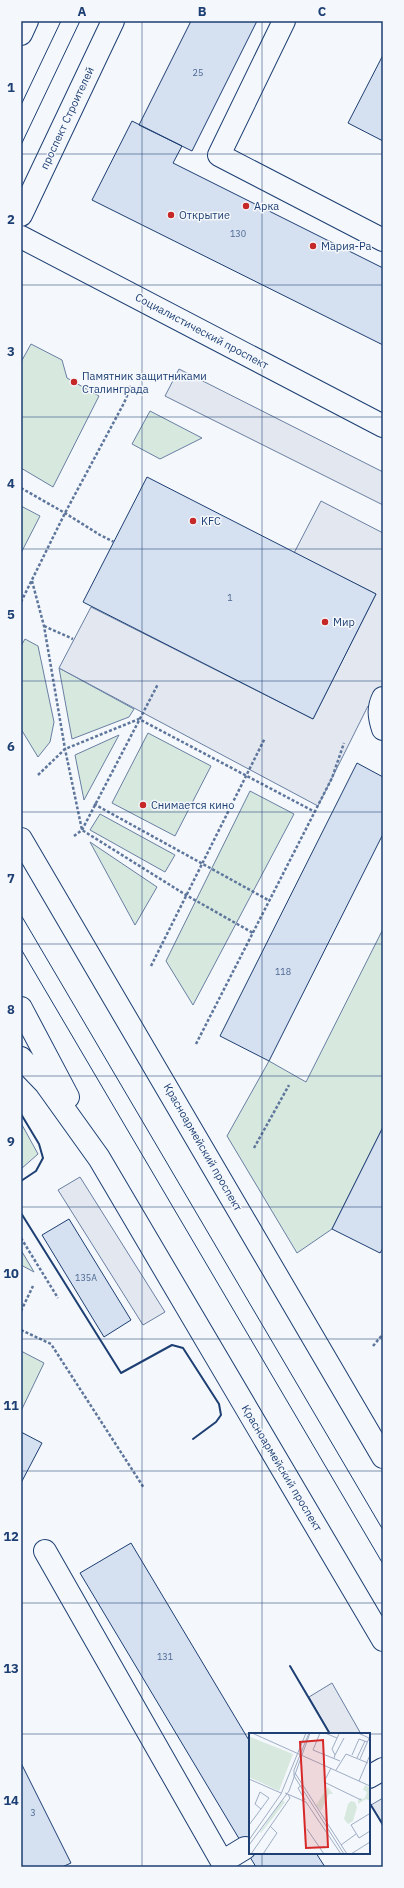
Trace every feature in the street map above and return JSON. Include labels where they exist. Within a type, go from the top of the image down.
[{"type":"main road","points":[[21,34],[27,21]]},
{"type":"main road","name":"проспект Строителей","points":[[21,215],[113,21]]},
{"type":"main road","points":[[284,21],[218,155],[383,240]]},
{"type":"main road","name":"Социалистический проспект","points":[[21,237],[383,426]]},
{"type":"main road","points":[[383,698],[379,706],[380,721],[383,729]]},
{"type":"main road","name":"Красноармейский проспект","points":[[21,839],[383,1457]]},
{"type":"main road","points":[[21,1008],[99,1158]]},
{"type":"main road","name":"Красноармейский проспект","points":[[21,1058],[46,1084],[99,1158],[383,1640]]},
{"type":"main road","points":[[45,1551],[223,1864],[245,1848]]},
{"type":"main road","points":[[370,1776],[383,1769]]},
{"type":"path","points":[[21,602],[65,513],[124,403],[131,386]]},
{"type":"path","points":[[21,488],[114,542]]},
{"type":"path","points":[[32,581],[44,626],[65,749],[82,830],[186,895],[253,933]]},
{"type":"path","points":[[44,626],[73,639]]},
{"type":"path","points":[[74,836],[82,830],[94,804],[158,684]]},
{"type":"path","points":[[38,774],[65,749],[139,719]]},
{"type":"path","points":[[139,719],[315,812]]},
{"type":"path","points":[[151,966],[265,738]]},
{"type":"path","points":[[196,1044],[332,778],[344,743]]},
{"type":"path","points":[[94,804],[202,862],[270,901]]},
{"type":"path","points":[[254,1148],[289,1085]]},
{"type":"path","points":[[21,1238],[58,1298]]},
{"type":"path","points":[[21,1311],[33,1286]]},
{"type":"path","points":[[21,1330],[51,1344],[144,1488]]},
{"type":"path","points":[[373,1346],[383,1334]]},
{"type":"shaded area","points":[[31,344],[62,360],[67,378],[99,396],[53,487],[21,468],[21,362]]},
{"type":"shaded area","points":[[179,369],[383,472],[383,505],[165,396]]},
{"type":"shaded area","points":[[150,411],[202,438],[160,459],[132,444]]},
{"type":"shaded area","points":[[321,501],[383,533],[383,714],[368,706],[318,806],[59,668],[91,607],[313,719],[376,594],[294,553]]},
{"type":"shaded area","points":[[21,506],[40,516],[21,553]]},
{"type":"shaded area","points":[[25,639],[38,646],[54,722],[50,742],[38,757],[21,729],[21,646]]},
{"type":"shaded area","points":[[59,668],[134,709],[129,717],[72,739]]},
{"type":"shaded area","points":[[148,733],[211,766],[175,836],[112,803]]},
{"type":"shaded area","points":[[119,735],[84,800],[75,755]]},
{"type":"shaded area","points":[[250,791],[294,814],[193,1005],[166,961]]},
{"type":"shaded area","points":[[100,814],[175,855],[165,872],[90,830]]},
{"type":"shaded area","points":[[90,842],[157,887],[135,925]]},
{"type":"shaded area","points":[[383,929],[383,1127],[332,1229],[297,1253],[227,1136],[269,1061],[306,1082]]},
{"type":"shaded area","points":[[21,1123],[38,1154],[21,1169]]},
{"type":"shaded area","points":[[80,1177],[165,1312],[143,1325],[58,1190]]},
{"type":"shaded area","points":[[21,1250],[34,1272],[21,1265]]},
{"type":"shaded area","points":[[21,1351],[44,1363],[21,1411]]},
{"type":"shaded area","points":[[332,1683],[360,1733],[329,1733],[309,1697]]},
{"type":"shaded area","points":[[383,1798],[383,1825],[371,1805]]},
{"type":"building","points":[[191,21],[257,21],[192,151],[139,125]]},
{"type":"building","points":[[383,55],[383,141],[348,123]]},
{"type":"building","points":[[132,121],[182,146],[173,163],[383,268],[383,345],[92,200]]},
{"type":"building","points":[[147,477],[376,594],[313,719],[83,602]]},
{"type":"building","points":[[357,763],[383,777],[383,834],[269,1061],[220,1036]]},
{"type":"building","points":[[383,1127],[383,1248],[380,1253],[332,1229]]},
{"type":"building","points":[[69,1219],[131,1320],[104,1337],[42,1235]]},
{"type":"building","points":[[21,1432],[42,1443],[21,1483]]},
{"type":"building","points":[[131,1543],[249,1740],[249,1854],[317,1854],[325,1867],[256,1867],[80,1573]]},
{"type":"building","points":[[21,1763],[71,1863],[62,1867],[21,1867]]},
{"type":"tram line","points":[[21,105],[61,21]]},
{"type":"tram line","points":[[21,145],[80,21]]},
{"type":"tram line","points":[[21,915],[383,1530]]},
{"type":"tram line","points":[[21,949],[383,1564]]},
{"type":"wall","points":[[21,1114],[39,1144],[43,1158],[36,1171],[21,1181]]},
{"type":"wall","points":[[21,1213],[121,1373],[172,1345],[183,1348],[219,1404],[221,1415],[216,1422],[193,1439]]},
{"type":"wall","points":[[290,1666],[329,1733]]},
{"type":"wall","points":[[370,1804],[383,1825]]},
{"type":"place","name":"Арка","points":[[246,206]]},
{"type":"place","name":"Открытие","points":[[171,215]]},
{"type":"place","name":"Мария-Ра","points":[[313,246]]},
{"type":"place","name":"Памятник защитниками Сталинграда","points":[[74,382]]},
{"type":"place","name":"KFC","points":[[193,521]]},
{"type":"place","name":"Мир","points":[[325,622]]},
{"type":"place","name":"Снимается кино","points":[[143,805]]}]
